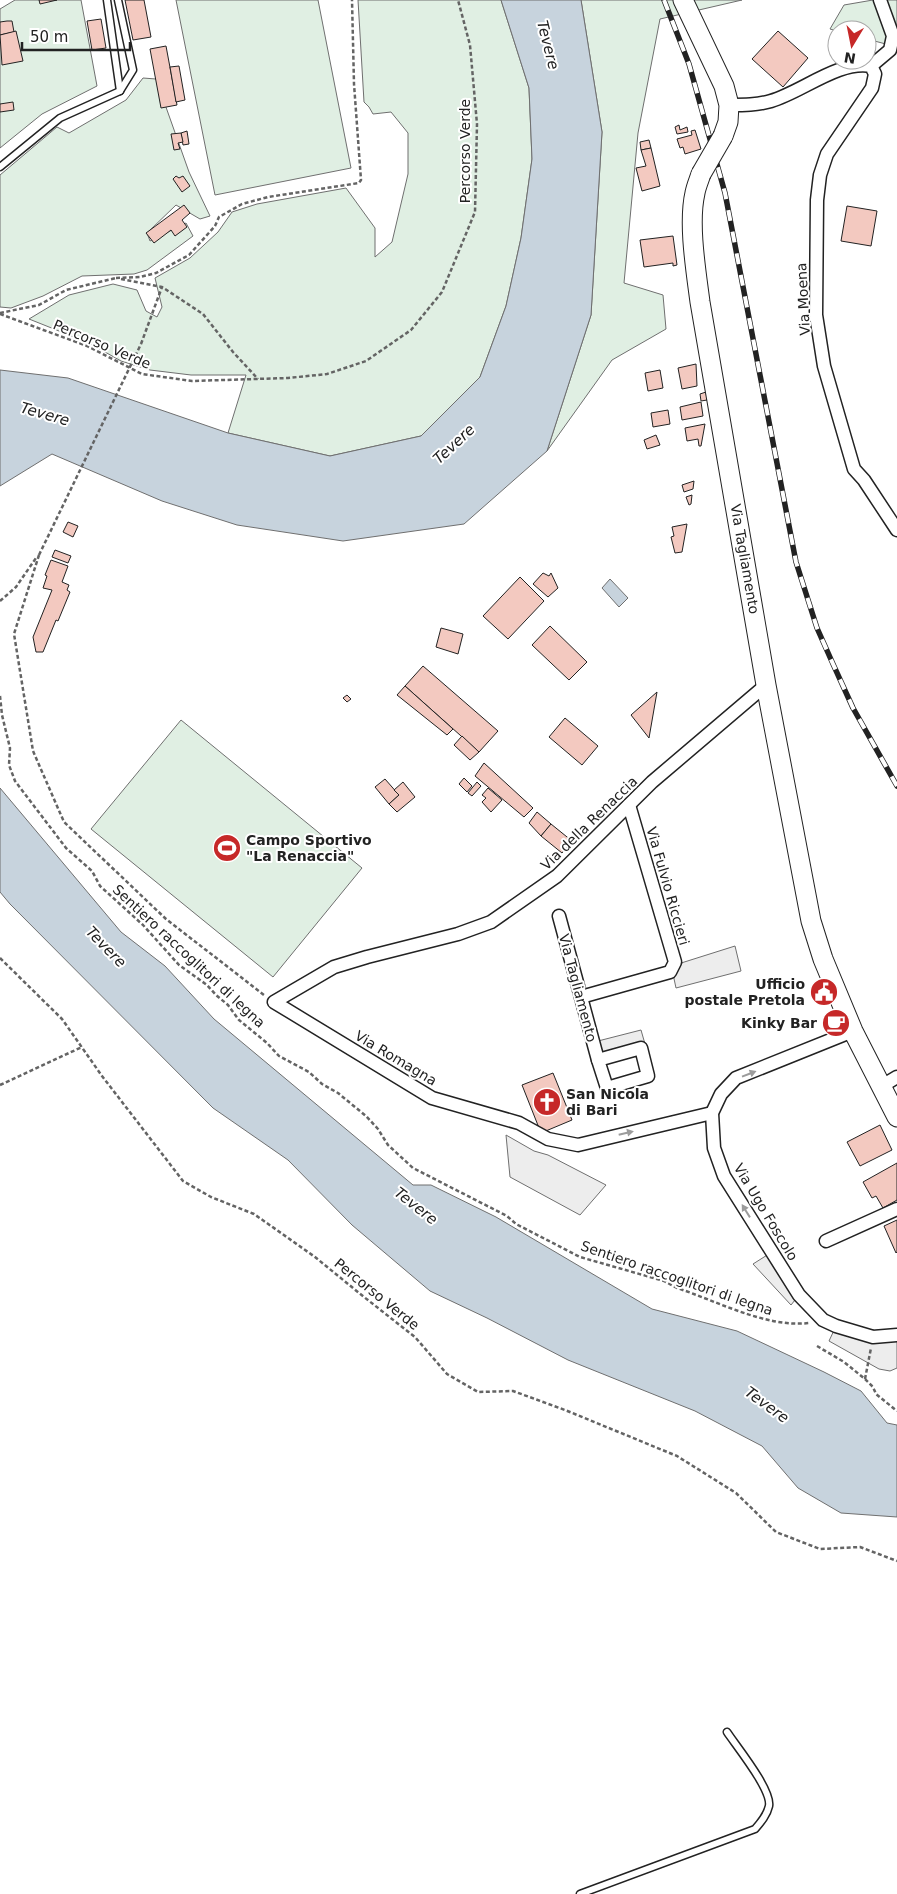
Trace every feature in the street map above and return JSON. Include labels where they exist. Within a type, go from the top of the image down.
[{"type":"street","name":"Via Tagliamento","points":[[683,0],[724,86],[730,106],[728,122],[723,136],[701,174],[694,194],[695,270],[766,685],[811,921],[823,958],[853,1031],[889,1082],[897,1117]]},
{"type":"street","points":[[877,62],[890,50],[893,36],[880,0]]},
{"type":"street","points":[[730,106],[752,105],[772,101],[842,70]]},
{"type":"street","name":"Via Moena","points":[[874,70],[875,74],[872,88],[827,154],[820,175],[817,200],[816,315],[824,366],[854,469],[864,480],[897,530]]},
{"type":"street","name":"Via della Renaccia","points":[[274,1002],[334,967],[458,934],[491,922],[558,876],[652,782],[766,685]]},
{"type":"street","name":"Via Fulvio Riccieri","points":[[581,997],[670,972],[675,962],[629,805]]},
{"type":"street","name":"Via Tagliamento","points":[[559,916],[598,1060]]},
{"type":"street","name":"Via Romagna","points":[[274,1002],[432,1098],[519,1123],[548,1139],[578,1145],[712,1113]]},
{"type":"street","points":[[712,1113],[721,1094],[736,1078],[853,1031]]},
{"type":"street","name":"Via Ugo Foscolo","points":[[712,1113],[714,1148],[724,1176],[799,1295],[823,1320],[873,1337]]},
{"type":"street","points":[[826,1241],[897,1209]]},
{"type":"street","points":[[873,1337],[897,1335]]},
{"type":"lane","points":[[107,0],[120,91]]},
{"type":"lane","points":[[0,167],[60,118],[120,91],[133,70],[118,0]]},
{"type":"lane","points":[[580,1894],[755,1829],[766,1816],[770,1804],[766,1790],[727,1732]]},
{"type":"path","points":[[116,278],[140,277],[156,273],[189,255],[215,226],[219,217],[242,204],[268,197],[342,185],[354,186],[359,183],[361,180],[354,84],[352,0]]},
{"type":"path","name":"Percorso Verde","points":[[0,314],[87,346],[142,374],[192,381],[288,378],[327,374],[366,361],[411,330],[442,292],[475,212],[477,124],[470,45],[458,0]]},
{"type":"path","name":"Percorso Verde","points":[[0,314],[40,305],[66,290],[116,278],[162,287],[203,314],[233,352],[258,379]]},
{"type":"path","points":[[162,287],[141,344],[39,555],[14,634],[33,751],[64,822],[166,919],[274,1002]]},
{"type":"path","points":[[0,600],[16,587],[39,555]]},
{"type":"path","name":"Sentiero raccoglitori di legna","points":[[0,696],[2,715],[10,748],[9,765],[15,781],[66,848],[92,871],[100,886],[143,925],[179,965],[207,985],[239,1020],[267,1043],[279,1056],[309,1072],[322,1084],[338,1093],[366,1116],[378,1129],[388,1145],[413,1168],[508,1216],[516,1224],[533,1231],[580,1257],[664,1281],[677,1288],[750,1315],[779,1323],[795,1325]]},
{"type":"path","name":"Percorso Verde","points":[[0,958],[62,1019],[102,1076],[182,1181],[211,1197],[254,1214],[315,1257],[416,1337],[447,1374],[478,1392],[513,1392],[565,1410],[677,1456],[736,1493],[776,1532],[820,1549],[860,1547],[897,1560]]},
{"type":"path","points":[[0,1085],[82,1047]]},
{"type":"path","points":[[865,1379],[873,1337]]},
{"type":"path","points":[[817,1346],[844,1362],[865,1379],[873,1387],[876,1394],[897,1411]]},
{"type":"green space","points":[[15,0],[81,0],[97,86],[42,114],[0,148],[0,9]]},
{"type":"green space","points":[[176,0],[318,0],[351,168],[215,195]]},
{"type":"green space","points":[[358,0],[501,0],[529,88],[532,159],[521,238],[506,306],[480,377],[421,436],[330,456],[228,433],[246,375],[191,375],[150,370],[121,361],[89,343],[29,319],[69,295],[113,284],[137,290],[146,311],[157,317],[162,307],[155,278],[190,258],[218,232],[232,212],[257,204],[346,188],[375,228],[375,257],[392,242],[408,174],[408,133],[391,112],[373,114],[364,102]]},
{"type":"green space","points":[[581,0],[742,0],[660,19],[638,133],[624,283],[663,295],[666,329],[612,360],[547,451],[591,315],[602,132]]},
{"type":"green space","points":[[873,0],[897,0],[897,47],[877,42],[877,20],[835,20],[844,5]]},
{"type":"green space","points":[[143,78],[156,79],[189,172],[210,216],[200,219],[176,205],[147,233],[150,241],[186,223],[193,236],[147,270],[134,274],[82,276],[43,296],[11,308],[0,307],[0,175],[57,127],[69,133],[126,100]]},
{"type":"green space","name":"Campo Sportivo \"La Renaccia\"","points":[[181,720],[362,868],[273,977],[91,829]]},
{"type":"shaded area","points":[[735,946],[741,971],[676,988],[673,974],[678,964]]},
{"type":"shaded area","points":[[641,1030],[645,1044],[602,1056],[598,1041]]},
{"type":"shaded area","points":[[506,1135],[534,1151],[548,1155],[606,1185],[580,1215],[510,1177]]},
{"type":"shaded area","points":[[772,1252],[799,1295],[791,1305],[753,1264]]},
{"type":"shaded area","points":[[836,1326],[897,1335],[897,1368],[890,1371],[879,1369],[829,1341]]},
{"type":"water","name":"Tevere","points":[[501,0],[581,0],[602,132],[591,315],[547,451],[464,524],[343,541],[237,525],[162,501],[52,454],[0,486],[0,370],[68,378],[228,433],[330,456],[421,436],[480,377],[506,306],[521,238],[532,159],[529,88]]},
{"type":"water","points":[[610,579],[628,598],[619,607],[602,588]]},
{"type":"water","name":"Tevere","points":[[0,788],[121,932],[165,966],[214,1019],[413,1185],[431,1185],[496,1217],[652,1309],[737,1331],[861,1391],[887,1423],[897,1425],[897,1517],[841,1513],[798,1488],[762,1446],[695,1411],[568,1360],[430,1291],[352,1225],[288,1160],[213,1108],[10,904],[0,892]]},
{"type":"building","points":[[39,0],[57,0],[40,4]]},
{"type":"building","points":[[125,0],[144,0],[151,37],[133,40]]},
{"type":"building","points":[[101,19],[106,48],[92,50],[87,21]]},
{"type":"building","points":[[12,21],[14,32],[0,35],[0,22]]},
{"type":"building","points":[[16,31],[23,61],[2,65],[0,35]]},
{"type":"building","points":[[778,31],[808,58],[783,87],[752,59]]},
{"type":"building","points":[[166,46],[177,105],[161,108],[150,49]]},
{"type":"building","points":[[179,66],[185,100],[176,102],[170,67]]},
{"type":"building","points":[[13,102],[14,110],[0,112],[0,104]]},
{"type":"building","points":[[679,125],[680,130],[687,127],[688,132],[677,134],[675,127]]},
{"type":"building","points":[[695,130],[701,149],[685,154],[683,147],[680,148],[677,139],[692,135],[691,131]]},
{"type":"building","points":[[187,131],[189,144],[183,145],[181,133]]},
{"type":"building","points":[[181,133],[183,142],[178,143],[180,149],[174,150],[171,134]]},
{"type":"building","points":[[649,140],[651,148],[641,150],[640,142]]},
{"type":"building","points":[[651,148],[660,186],[642,191],[636,168],[646,166],[641,150]]},
{"type":"building","points":[[176,176],[179,178],[183,176],[190,186],[182,192],[173,179]]},
{"type":"building","points":[[184,205],[190,213],[182,220],[187,227],[175,236],[171,230],[154,243],[146,233]]},
{"type":"building","points":[[847,206],[877,211],[871,246],[841,241]]},
{"type":"building","points":[[673,236],[677,265],[673,266],[673,263],[644,267],[640,240]]},
{"type":"building","points":[[696,364],[697,386],[682,389],[678,368]]},
{"type":"building","points":[[660,370],[663,388],[648,391],[645,373]]},
{"type":"building","points":[[706,392],[707,400],[701,401],[700,394]]},
{"type":"building","points":[[701,402],[703,416],[682,420],[680,407]]},
{"type":"building","points":[[668,410],[670,424],[653,427],[651,413]]},
{"type":"building","points":[[705,424],[701,446],[699,446],[698,439],[687,441],[685,428]]},
{"type":"building","points":[[656,435],[660,445],[647,449],[644,440]]},
{"type":"building","points":[[694,481],[693,489],[684,492],[682,485]]},
{"type":"building","points":[[692,495],[691,504],[689,505],[686,497]]},
{"type":"building","points":[[68,522],[78,526],[73,537],[63,532]]},
{"type":"building","points":[[687,524],[682,552],[675,553],[671,537],[674,536],[672,527]]},
{"type":"building","points":[[55,550],[71,556],[68,563],[52,557]]},
{"type":"building","points":[[51,560],[68,566],[62,582],[69,585],[67,590],[70,592],[43,652],[36,652],[33,637],[52,590],[43,588],[47,576],[45,575]]},
{"type":"building","points":[[543,573],[549,576],[551,573],[558,588],[548,597],[533,584]]},
{"type":"building","points":[[520,577],[544,601],[508,639],[483,616]]},
{"type":"building","points":[[550,626],[587,662],[569,680],[532,645]]},
{"type":"building","points":[[441,628],[463,634],[458,654],[436,647]]},
{"type":"building","points":[[423,666],[498,731],[479,752],[405,686]]},
{"type":"building","points":[[405,686],[453,729],[447,735],[397,695]]},
{"type":"building","points":[[657,692],[649,738],[631,715]]},
{"type":"building","points":[[347,695],[351,699],[347,702],[343,698]]},
{"type":"building","points":[[565,718],[598,746],[582,765],[549,737]]},
{"type":"building","points":[[462,736],[479,752],[470,760],[454,745]]},
{"type":"building","points":[[484,763],[533,808],[524,817],[475,776]]},
{"type":"building","points":[[464,778],[472,786],[467,792],[459,784]]},
{"type":"building","points":[[385,779],[399,795],[389,804],[375,787]]},
{"type":"building","points":[[403,782],[415,797],[397,812],[389,804],[399,795],[394,790]]},
{"type":"building","points":[[477,782],[481,786],[472,796],[468,793]]},
{"type":"building","points":[[488,788],[502,800],[491,812],[482,802],[486,798],[482,795]]},
{"type":"building","points":[[537,812],[551,824],[541,836],[529,823]]},
{"type":"building","points":[[551,824],[572,841],[562,853],[541,836]]},
{"type":"building","name":"San Nicola di Bari","points":[[553,1073],[572,1120],[541,1133],[522,1085]]},
{"type":"building","points":[[880,1125],[892,1150],[860,1166],[847,1142]]},
{"type":"building","points":[[897,1163],[897,1200],[883,1208],[876,1196],[872,1198],[863,1182]]},
{"type":"building","points":[[897,1220],[897,1252],[896,1253],[884,1226]]},
{"type":"railway","points":[[664,0],[689,64],[725,193],[796,562],[817,628],[833,664],[853,708],[897,786]]},
{"type":"place","name":"Campo Sportivo \"La Renaccia\"","points":[[227,848]]},
{"type":"place","name":"Ufficio postale Pretola","points":[[824,992]]},
{"type":"place","name":"Kinky Bar","points":[[836,1023]]},
{"type":"place","name":"San Nicola di Bari","points":[[547,1102]]}]
